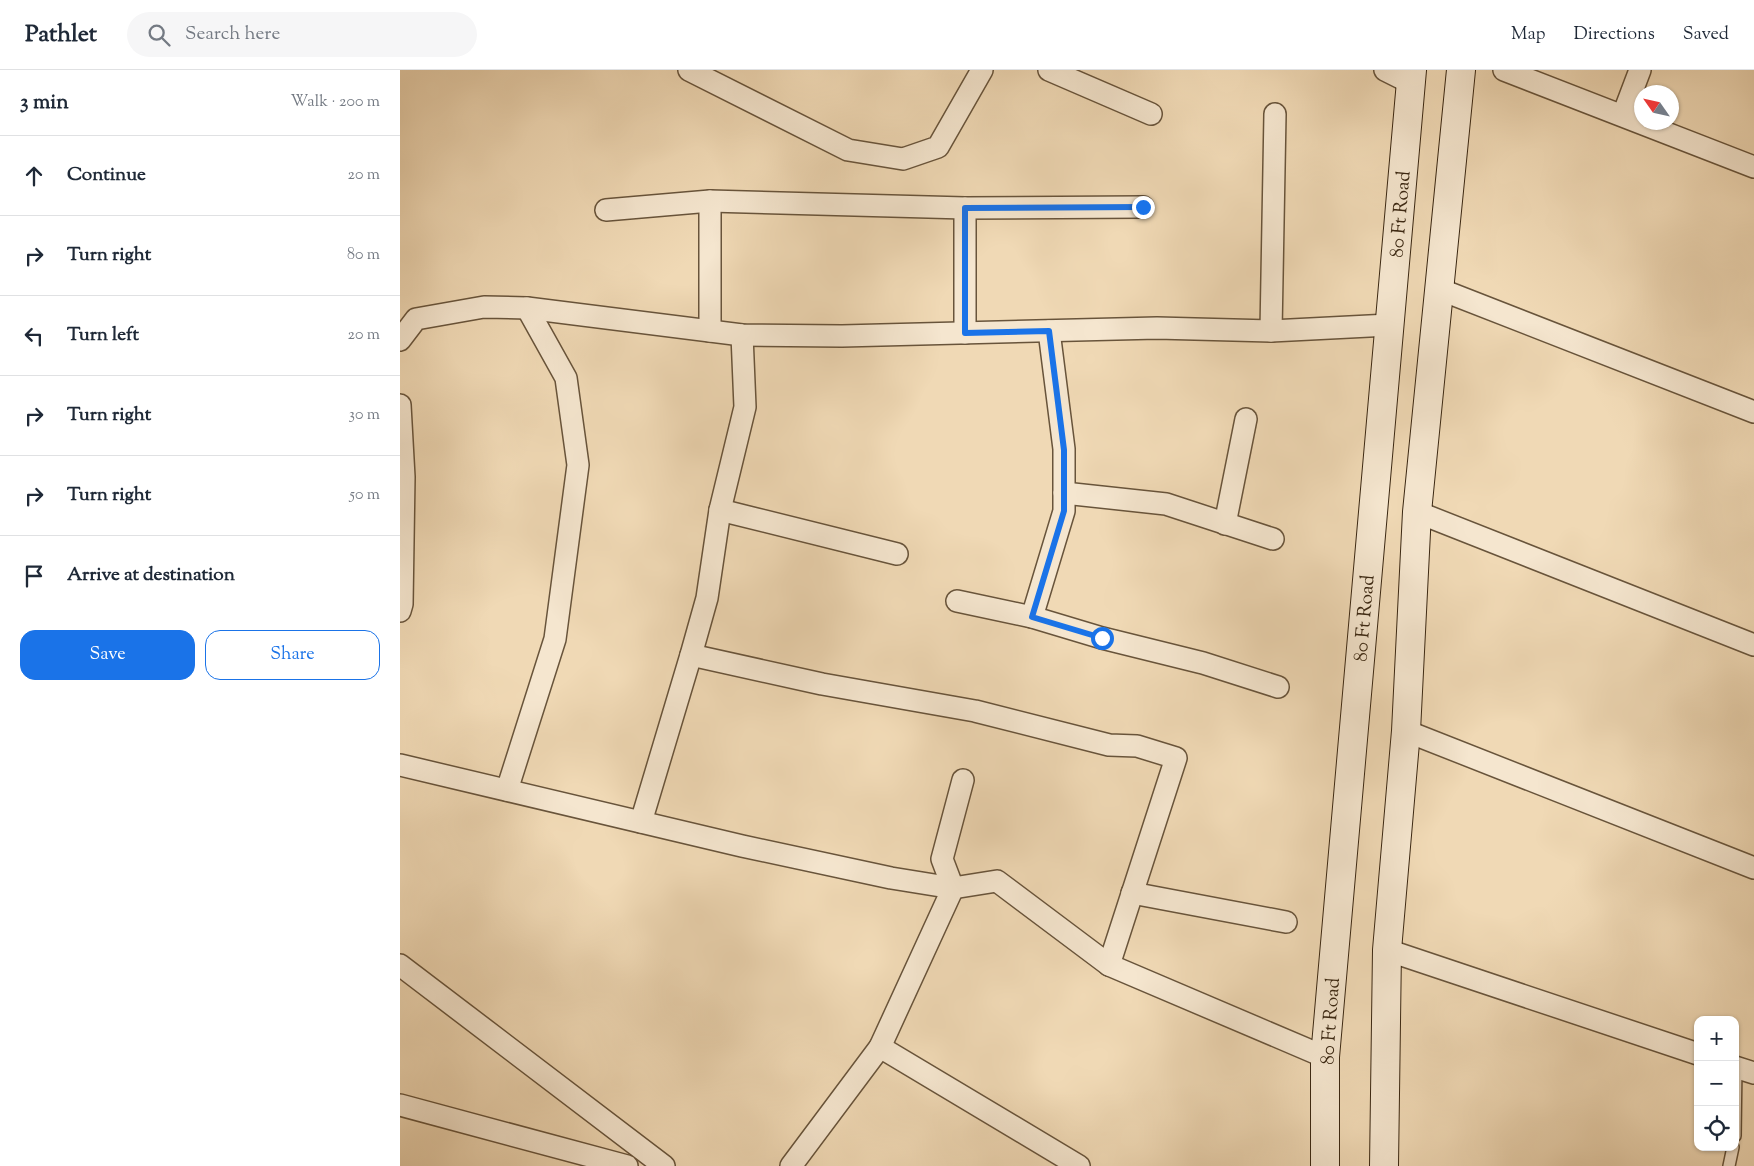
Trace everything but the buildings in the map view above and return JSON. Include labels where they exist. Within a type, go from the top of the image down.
[{"type":"main road","points":[[1384,1166],[1387,950],[1406,731],[1417,512],[1461,70]]},
{"type":"main road","name":"80 Ft Road","points":[[1325,1166],[1325,1057],[1412,77]]},
{"type":"street","points":[[690,70],[848,150],[903,159],[938,147],[982,70]]},
{"type":"street","points":[[1049,70],[1151,114]]},
{"type":"street","points":[[1384,70],[1412,77]]},
{"type":"street","points":[[1504,70],[1754,167]]},
{"type":"street","points":[[1623,115],[1640,70]]},
{"type":"street","points":[[1271,331],[1275,114]]},
{"type":"street","points":[[710,201],[710,331]]},
{"type":"street","points":[[606,210],[710,201],[965,208],[1143,207]]},
{"type":"street","points":[[965,208],[965,333]]},
{"type":"street","points":[[1439,289],[1754,412]]},
{"type":"street","points":[[400,340],[416,319],[484,307],[527,308],[742,335],[842,336],[1157,328],[1271,331],[1389,324]]},
{"type":"street","points":[[507,790],[555,639],[578,465],[566,378],[527,308]]},
{"type":"street","points":[[1032,617],[1064,511],[1064,450],[1049,331]]},
{"type":"street","points":[[641,822],[707,598],[720,510],[745,407],[742,335]]},
{"type":"street","points":[[400,404],[402,477],[402,604],[400,611]]},
{"type":"street","points":[[1225,524],[1246,419]]},
{"type":"street","points":[[1064,492],[1166,504],[1273,539]]},
{"type":"street","points":[[720,510],[896,554]]},
{"type":"street","points":[[1417,512],[1754,645]]},
{"type":"street","points":[[957,601],[1032,617],[1102,638],[1203,663],[1278,687]]},
{"type":"street","points":[[691,655],[822,684],[975,711],[1109,744],[1137,746],[1176,758],[1109,964]]},
{"type":"street","points":[[1406,731],[1754,868]]},
{"type":"street","points":[[400,765],[742,846],[891,878],[953,888],[997,881],[1109,964],[1325,1057]]},
{"type":"street","points":[[791,1166],[880,1047],[953,888],[942,859],[964,780]]},
{"type":"street","points":[[1132,893],[1286,922]]},
{"type":"street","points":[[1387,950],[1694,1053]]},
{"type":"street","points":[[400,965],[664,1166]]},
{"type":"street","points":[[880,1047],[1079,1166]]},
{"type":"street","points":[[1739,1068],[1754,1073]]},
{"type":"street","points":[[400,1105],[627,1166]]},
{"type":"lane","points":[[1729,1166],[1732,1151]]},
{"type":"route","points":[[1102,638],[1032,617],[1064,511],[1064,450],[1049,331],[965,333],[965,208],[1143,207]]}]
